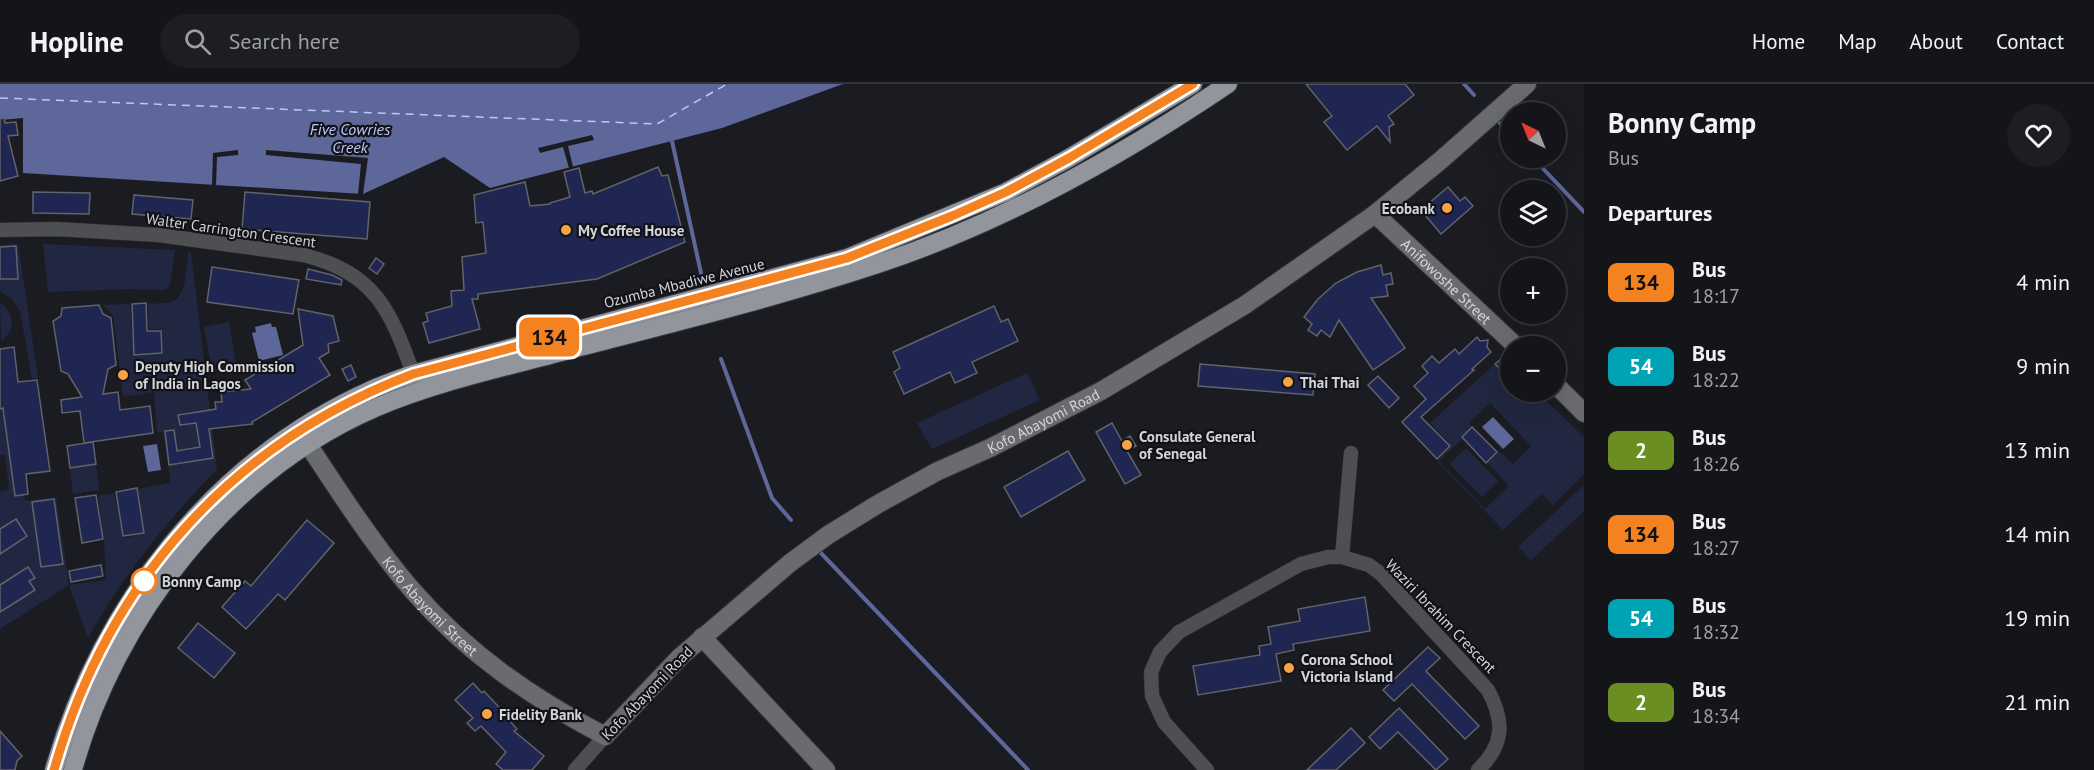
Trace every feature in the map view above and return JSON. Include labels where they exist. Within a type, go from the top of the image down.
[{"type":"highway","name":"Ozumba Mbadiwe Avenue","points":[[73,770],[93,710],[114,662],[138,619],[167,575],[237,500],[274,469],[332,410],[371,390],[413,374],[847,258],[1006,192],[1069,158],[1193,84]]},
{"type":"highway","name":"Ozumba Mbadiwe Avenue","points":[[54,770],[63,737],[87,680],[113,627],[142,583],[172,542],[214,496],[271,448],[340,425],[420,391],[708,314],[882,263],[958,233],[1077,176],[1228,84]]},
{"type":"street","name":"Kofo Abayomi Road","points":[[575,770],[680,657],[790,563],[838,529],[921,480],[1031,428],[1101,391],[1245,305],[1375,214],[1441,160],[1527,84]]},
{"type":"street","name":"Anifowoshe Street","points":[[1375,214],[1505,336]]},
{"type":"street","name":"Walter Carrington Crescent","points":[[0,230],[158,235],[304,255],[328,261],[349,272],[378,297],[396,326],[420,391]]},
{"type":"street","points":[[1566,395],[1584,413]]},
{"type":"street","name":"Kofo Abayomi Street","points":[[303,437],[379,547],[413,591],[466,645],[521,688],[564,715],[605,736]]},
{"type":"street","points":[[1342,557],[1351,453]]},
{"type":"street","name":"Waziri Ibrahim Crescent","points":[[1207,770],[1164,722],[1152,696],[1151,672],[1160,652],[1179,632],[1301,564],[1328,556],[1342,557],[1369,565],[1381,574],[1488,690],[1497,706],[1500,730],[1497,746],[1490,758],[1478,770]]},
{"type":"street","points":[[702,638],[826,770]]},
{"type":"shaded area","points":[[18,244],[38,378],[32,379],[20,311],[12,299],[0,291],[0,245]]},
{"type":"shaded area","points":[[43,244],[175,250],[170,285],[164,290],[48,292]]},
{"type":"shaded area","points":[[188,252],[191,252],[217,469],[147,549],[116,592],[88,638],[69,585],[106,580],[104,540],[98,496],[114,493],[123,538],[145,534],[138,489],[171,483],[163,432],[157,432],[154,392],[123,397],[113,315],[103,305],[130,304],[134,356],[163,354],[161,329],[149,329],[147,304],[169,303],[177,298],[184,287]]},
{"type":"shaded area","points":[[0,302],[11,316],[12,322],[10,332],[1,341]]},
{"type":"shaded area","points":[[229,322],[237,368],[212,372],[204,327]]},
{"type":"shaded area","points":[[1495,364],[1500,369],[1500,402],[1547,402],[1584,437],[1584,474],[1553,505],[1542,494],[1503,530],[1437,461],[1452,446],[1430,423]],"holes":[[[1490,403],[1531,446],[1513,464],[1499,451],[1487,462],[1509,486],[1485,509],[1439,461],[1462,439],[1461,437],[1472,427],[1469,423]]]},
{"type":"shaded area","points":[[1027,373],[1040,400],[932,449],[917,423]]},
{"type":"shaded area","points":[[11,407],[25,501],[56,497],[69,585],[0,629],[0,612],[35,590],[29,581],[35,577],[28,567],[0,585],[0,554],[27,536],[16,519],[0,529],[0,491],[9,489],[5,455],[0,455],[0,409]],"holes":[[[54,499],[63,563],[42,567],[32,502]]]},
{"type":"shaded area","points":[[1466,448],[1498,481],[1482,497],[1450,464]]},
{"type":"shaded area","points":[[96,464],[99,490],[73,494],[70,468]]},
{"type":"shaded area","points":[[1584,485],[1584,511],[1531,560],[1518,547]]},
{"type":"water","name":"Five Cowries Creek","points":[[0,84],[843,84],[722,128],[490,188],[444,157],[363,194],[23,173],[23,118],[0,120]]},
{"type":"water","points":[[271,323],[272,327],[276,327],[283,355],[259,361],[252,333],[256,332],[255,327]]},
{"type":"water","points":[[1493,417],[1514,439],[1503,449],[1482,427]]},
{"type":"water","points":[[157,444],[161,470],[148,472],[143,446]]},
{"type":"pier","points":[[592,135],[594,140],[568,146],[573,167],[569,168],[563,147],[540,153],[538,148]]},
{"type":"pier","points":[[238,150],[238,155],[217,157],[216,185],[212,185],[213,153]]},
{"type":"pier","points":[[266,150],[368,158],[363,194],[358,194],[361,164],[266,155]]},
{"type":"building","points":[[1306,84],[1405,84],[1414,95],[1388,116],[1394,124],[1389,127],[1390,142],[1377,126],[1347,150],[1324,122],[1332,116]]},
{"type":"building","points":[[4,118],[5,123],[16,122],[18,135],[8,136],[18,176],[0,181],[0,119]]},
{"type":"building","points":[[658,167],[662,176],[668,175],[685,242],[597,279],[478,294],[478,299],[472,299],[480,329],[429,343],[423,323],[428,321],[426,313],[452,306],[451,291],[464,290],[462,257],[486,253],[483,222],[476,223],[474,195],[525,182],[530,206],[550,204],[570,197],[564,172],[579,168],[585,193],[592,191],[593,194]]},
{"type":"building","name":"Ecobank","points":[[1448,187],[1460,201],[1465,197],[1473,206],[1441,234],[1421,210]]},
{"type":"building","points":[[33,192],[90,193],[89,214],[33,213]]},
{"type":"building","points":[[245,192],[370,202],[367,239],[242,229]]},
{"type":"building","points":[[134,195],[193,200],[191,219],[132,214]]},
{"type":"building","points":[[16,246],[18,279],[0,279],[0,247]]},
{"type":"building","points":[[376,258],[384,264],[377,274],[369,268]]},
{"type":"building","points":[[1381,265],[1383,275],[1391,273],[1393,284],[1386,285],[1388,296],[1371,298],[1405,348],[1373,370],[1339,320],[1330,337],[1321,330],[1317,336],[1308,330],[1312,324],[1304,317],[1318,299],[1336,283],[1357,272]]},
{"type":"building","points":[[212,267],[299,280],[293,314],[207,302]]},
{"type":"building","points":[[308,269],[332,275],[342,280],[341,285],[306,279]]},
{"type":"building","points":[[146,303],[147,331],[161,331],[162,353],[134,355],[132,304]]},
{"type":"building","points":[[99,305],[103,314],[111,318],[116,365],[108,369],[103,394],[118,392],[120,410],[150,406],[153,433],[84,443],[80,411],[62,413],[61,400],[82,397],[68,374],[61,371],[53,321],[61,316],[62,308]]},
{"type":"building","points":[[994,306],[1001,322],[1008,319],[1018,341],[972,362],[977,373],[955,383],[950,372],[904,394],[894,372],[900,368],[893,352]]},
{"type":"building","points":[[298,309],[333,316],[339,341],[328,344],[329,352],[319,358],[330,375],[252,422],[253,424],[209,429],[213,458],[169,465],[165,431],[174,430],[177,451],[200,447],[196,423],[180,425],[178,415],[216,409],[215,402],[222,402],[221,392],[251,389],[245,380],[303,345]]},
{"type":"building","points":[[1477,337],[1480,341],[1488,340],[1487,347],[1491,352],[1421,417],[1450,446],[1437,459],[1402,422],[1426,399],[1414,386],[1428,373],[1422,366],[1432,356],[1439,363],[1455,349],[1459,354]]},
{"type":"building","points":[[14,347],[18,382],[37,380],[50,471],[26,474],[28,494],[15,496],[3,408],[0,409],[0,349]]},
{"type":"building","points":[[1500,360],[1500,369],[1495,364]]},
{"type":"building","points":[[1200,364],[1315,374],[1313,395],[1198,386]]},
{"type":"building","points":[[351,365],[356,377],[348,381],[342,369]]},
{"type":"building","points":[[1378,376],[1399,398],[1389,408],[1368,385]]},
{"type":"building","points":[[1112,423],[1122,441],[1130,436],[1136,446],[1127,451],[1141,475],[1125,484],[1096,432]]},
{"type":"building","points":[[1472,427],[1497,452],[1486,463],[1462,437]]},
{"type":"building","points":[[93,442],[96,464],[70,468],[67,446]]},
{"type":"building","points":[[1068,451],[1085,480],[1021,517],[1004,487]]},
{"type":"building","points":[[137,488],[144,533],[123,536],[116,492]]},
{"type":"building","points":[[96,495],[103,539],[82,543],[75,498]]},
{"type":"building","points":[[54,499],[63,564],[41,567],[32,502]]},
{"type":"building","points":[[16,519],[27,536],[0,554],[0,529]]},
{"type":"building","points":[[307,520],[334,543],[285,600],[278,594],[246,629],[222,607],[245,581],[251,586]]},
{"type":"building","points":[[101,565],[103,576],[71,582],[69,571]]},
{"type":"building","points":[[28,567],[35,578],[29,581],[35,590],[0,612],[0,585]]},
{"type":"building","points":[[1365,597],[1370,631],[1293,644],[1294,650],[1276,654],[1281,681],[1198,695],[1193,666],[1260,655],[1259,646],[1271,644],[1268,627],[1300,621],[1298,609]]},
{"type":"building","points":[[198,623],[235,653],[214,678],[178,648]]},
{"type":"building","points":[[1428,647],[1440,658],[1426,671],[1479,726],[1465,739],[1412,684],[1394,701],[1383,690]]},
{"type":"building","points":[[473,683],[482,693],[484,691],[509,718],[517,729],[514,731],[544,756],[532,770],[503,770],[496,764],[506,752],[481,726],[475,731],[467,723],[473,718],[455,700]]},
{"type":"building","points":[[1399,708],[1448,759],[1436,770],[1398,732],[1380,749],[1369,737]]},
{"type":"building","points":[[1351,728],[1365,743],[1336,770],[1307,770]]},
{"type":"building","points":[[0,731],[22,756],[17,761],[15,770],[0,770]]},
{"type":"waterway","points":[[1464,84],[1474,95]]},
{"type":"waterway","points":[[672,141],[701,273]]},
{"type":"waterway","points":[[1542,168],[1584,212]]},
{"type":"waterway","points":[[721,359],[772,498],[791,520]]},
{"type":"waterway","points":[[819,551],[1028,770]]},
{"type":"ferry route","points":[[0,98],[657,124],[727,84]]},
{"type":"bus line","name":"134","points":[[54,770],[63,737],[113,627],[172,542],[214,496],[245,469],[271,448],[315,420],[371,390],[413,374],[847,258],[1006,192],[1069,158],[1193,84]]},
{"type":"place","name":"Ecobank","points":[[1447,208]]},
{"type":"place","name":"My Coffee House","points":[[566,230]]},
{"type":"place","name":"Deputy High Commission of India in Lagos","points":[[123,375]]},
{"type":"place","name":"Thai Thai","points":[[1288,382]]},
{"type":"place","name":"Consulate General of Senegal","points":[[1127,445]]},
{"type":"place","name":"Bonny Camp","points":[[144,581]]},
{"type":"place","name":"Corona School Victoria Island","points":[[1289,668]]},
{"type":"place","name":"Fidelity Bank","points":[[487,714]]}]
